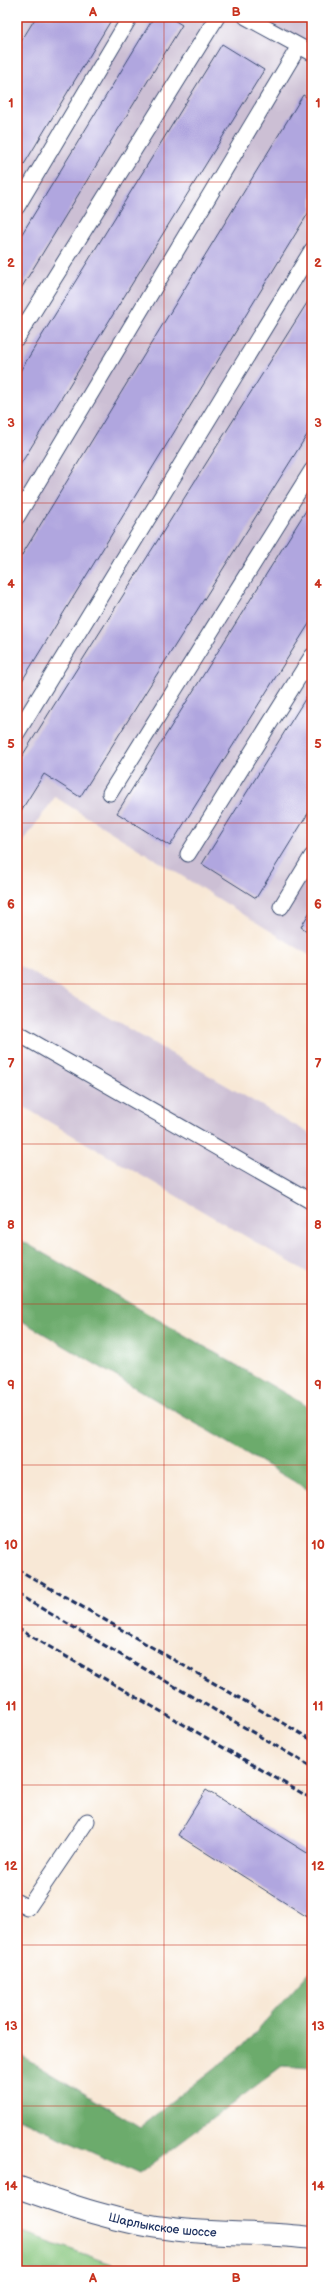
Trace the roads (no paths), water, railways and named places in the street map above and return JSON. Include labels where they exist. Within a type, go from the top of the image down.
[{"type":"street","name":"Шарлыкское шоссе","points":[[17,2187],[122,2220],[172,2229],[231,2235],[312,2238]]},
{"type":"lane","points":[[17,207],[130,17]]},
{"type":"lane","points":[[17,338],[217,17]]},
{"type":"lane","points":[[17,517],[306,50],[246,17]]},
{"type":"lane","points":[[17,733],[312,250]]},
{"type":"lane","points":[[110,793],[312,470]]},
{"type":"lane","points":[[188,854],[312,656]]},
{"type":"lane","points":[[281,907],[312,856]]},
{"type":"lane","points":[[17,1033],[312,1202]]},
{"type":"lane","points":[[17,1902],[28,1908],[87,1821]]},
{"type":"railway","points":[[17,1569],[312,1740]]},
{"type":"railway","points":[[17,1594],[312,1767]]},
{"type":"railway","points":[[17,1628],[312,1799]]}]
